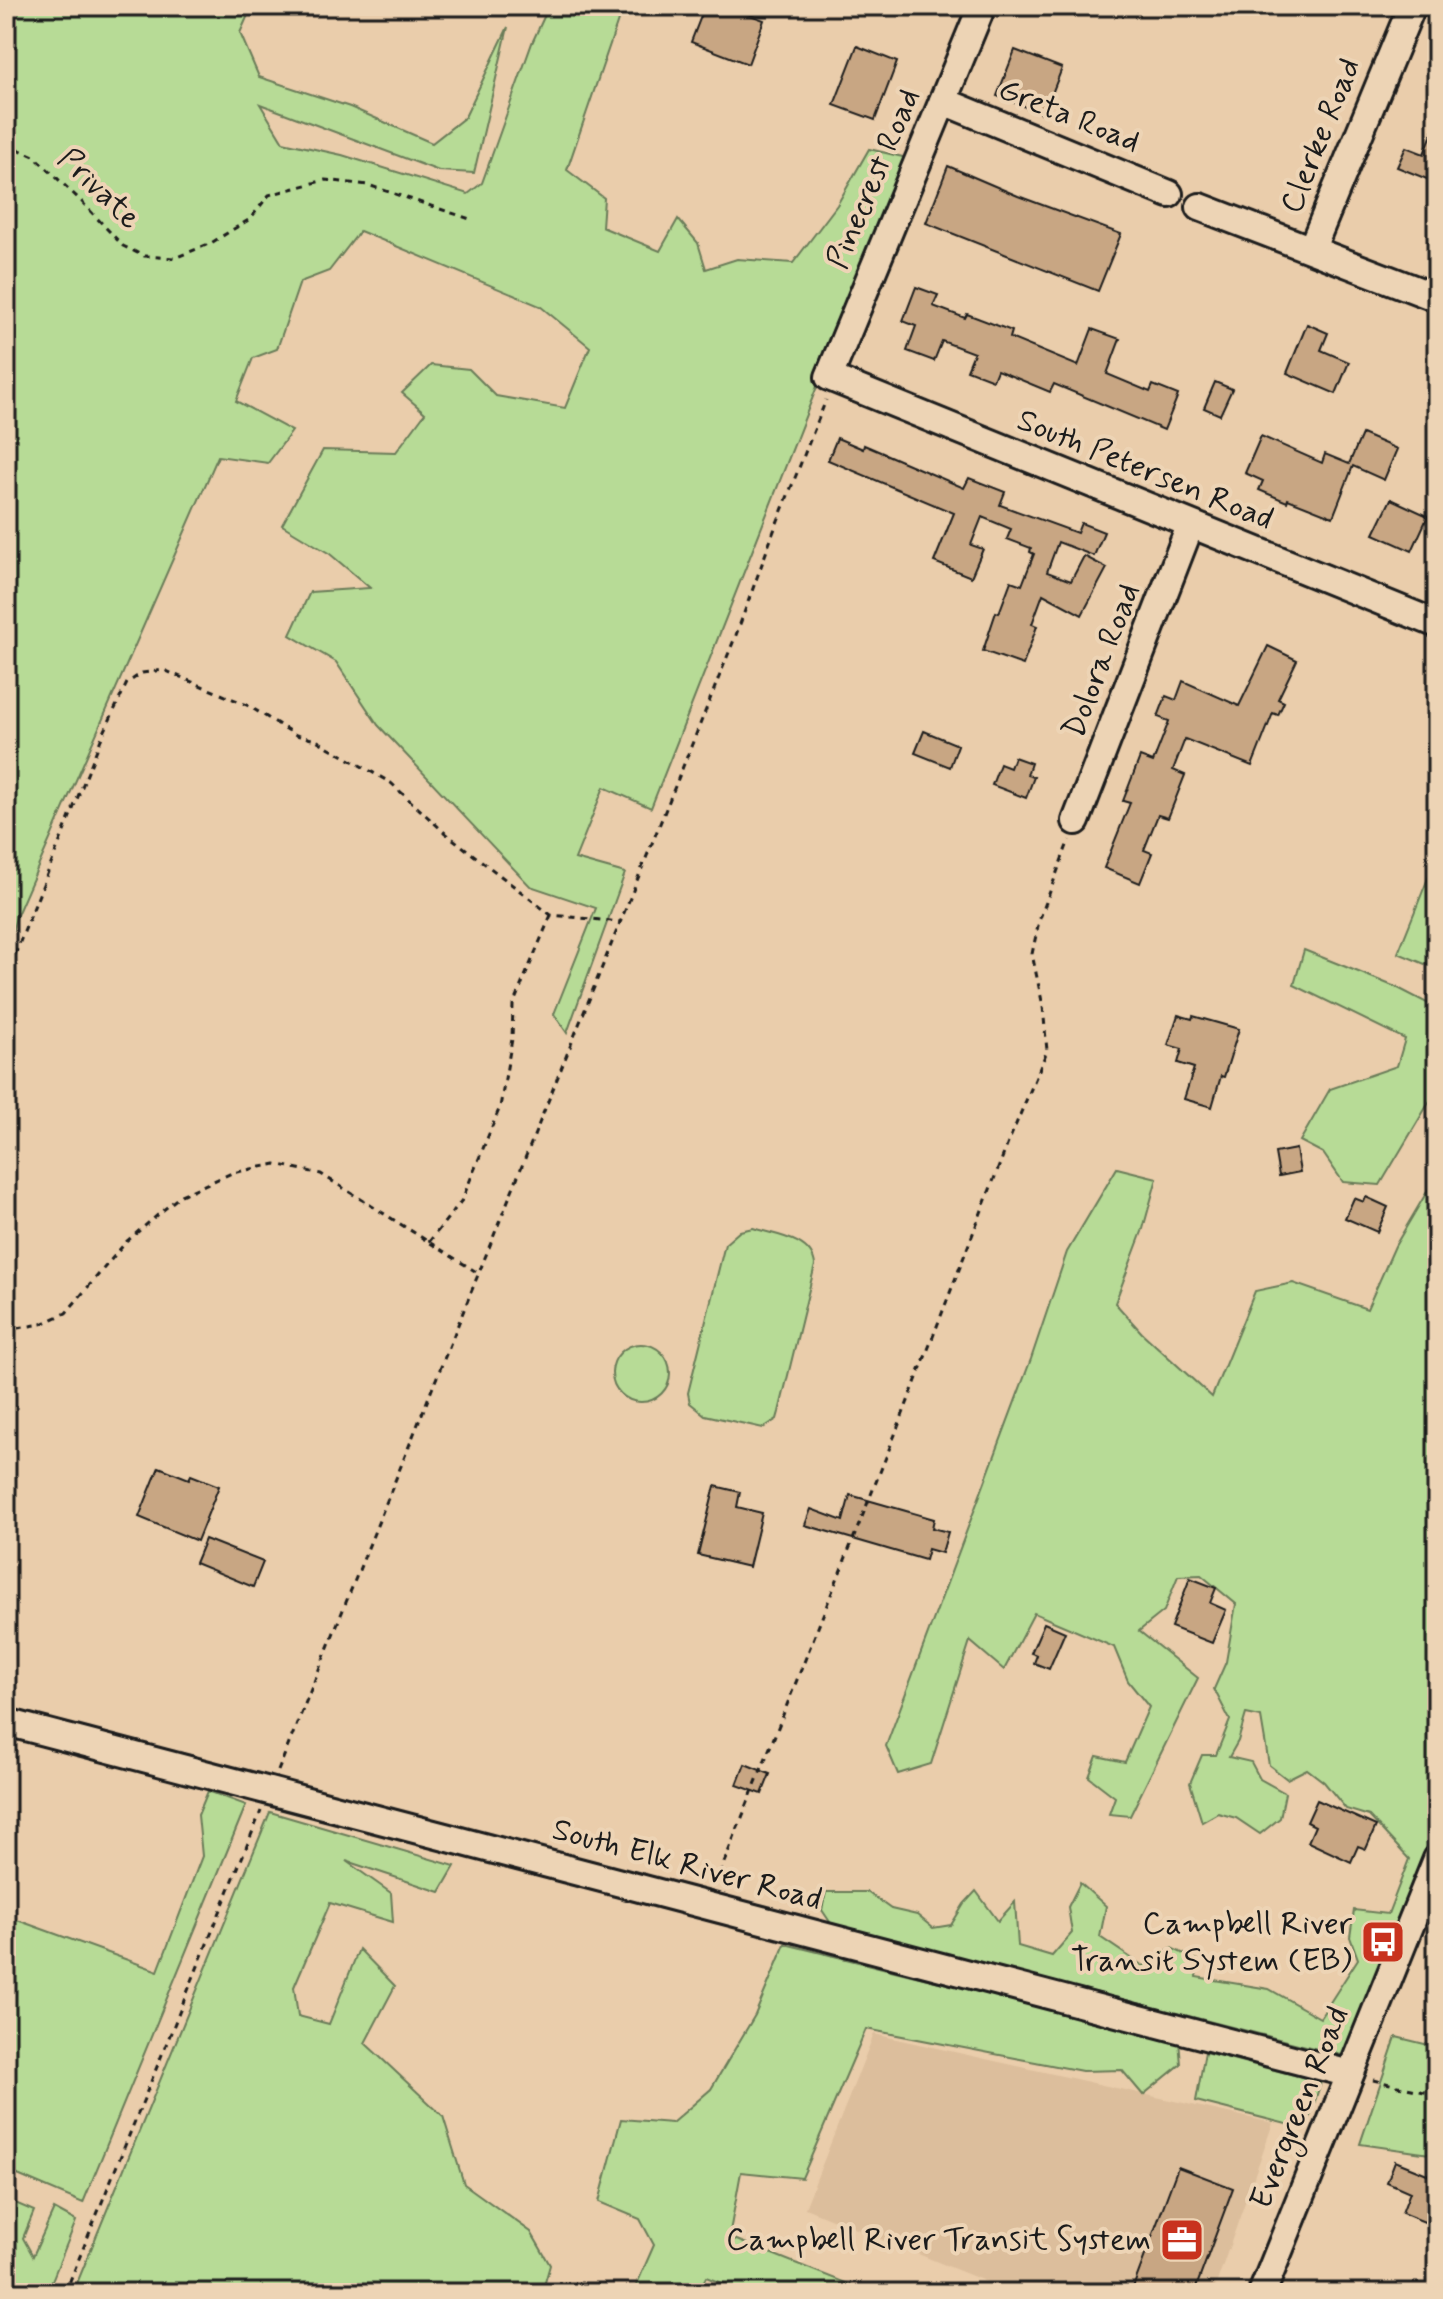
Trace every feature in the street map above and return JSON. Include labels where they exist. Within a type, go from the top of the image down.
[{"type":"street","name":"Pinecrest Road","points":[[832,378],[982,6]]},
{"type":"street","name":"Clerke Road","points":[[1312,248],[1412,6]]},
{"type":"street","name":"Greta Road","points":[[943,101],[1169,194]]},
{"type":"street","points":[[1200,207],[1437,298]]},
{"type":"street","name":"South Petersen Road","points":[[832,378],[1437,624]]},
{"type":"street","name":"Dolora Road","points":[[1076,821],[1190,526]]},
{"type":"street","name":"South Elk River Road","points":[[6,1722],[1350,2074]]},
{"type":"street","name":"Evergreen Road","points":[[1262,2293],[1437,1859]]},
{"type":"path","name":"Private","points":[[6,144],[34,156],[123,246],[144,256],[175,258],[211,243],[250,219],[269,195],[325,180],[368,185],[470,219]]},
{"type":"path","points":[[65,2293],[621,922],[832,378]]},
{"type":"path","points":[[6,977],[101,739],[127,683],[142,673],[164,670],[247,705],[296,735],[316,740],[391,783],[444,832],[551,915],[621,922]]},
{"type":"path","points":[[707,1906],[1047,1051],[1043,1006],[1032,954],[1039,921],[1076,821]]},
{"type":"path","points":[[429,1242],[462,1200],[500,1107],[512,1039],[513,1005],[551,915]]},
{"type":"path","points":[[6,1330],[42,1324],[66,1313],[126,1242],[181,1195],[232,1173],[276,1164],[321,1174],[478,1274]]},
{"type":"path","points":[[1350,2074],[1437,2095]]},
{"type":"shaded area","points":[[874,2034],[1273,2123],[1213,2293],[1014,2293],[805,2208]]},
{"type":"green space","points":[[6,6],[252,6],[240,33],[259,77],[350,107],[432,143],[465,117],[508,27],[474,173],[439,171],[260,104],[283,142],[342,155],[468,194],[482,183],[532,43],[549,6],[623,6],[567,170],[604,198],[602,227],[660,251],[678,219],[698,243],[706,269],[737,259],[793,263],[837,205],[869,149],[907,158],[651,808],[604,787],[575,859],[625,873],[567,1033],[554,1014],[596,908],[530,886],[378,725],[336,662],[290,635],[310,592],[370,588],[330,554],[282,525],[323,450],[396,452],[425,413],[402,393],[431,365],[469,369],[496,396],[565,408],[590,347],[540,306],[360,231],[329,271],[300,282],[277,349],[253,358],[236,401],[292,431],[268,463],[218,456],[16,917],[6,957]]},
{"type":"green space","points":[[1437,856],[1437,969],[1398,953]]},
{"type":"green space","points":[[1304,950],[1398,988],[1437,1008],[1437,1089],[1380,1185],[1343,1182],[1323,1153],[1300,1141],[1330,1089],[1397,1066],[1405,1039],[1294,985]]},
{"type":"green space","points":[[1117,1168],[1157,1178],[1143,1229],[1115,1303],[1142,1333],[1212,1397],[1255,1291],[1293,1283],[1367,1309],[1395,1246],[1431,1185],[1437,1192],[1437,1836],[1349,2057],[832,1925],[822,1910],[826,1892],[867,1892],[891,1909],[917,1915],[933,1928],[951,1925],[976,1891],[998,1921],[1015,1902],[1018,1946],[1052,1956],[1072,1933],[1068,1907],[1080,1883],[1106,1906],[1100,1937],[1143,1966],[1171,1948],[1198,1960],[1196,1977],[1269,1989],[1320,2018],[1358,1959],[1350,1937],[1354,1910],[1388,1914],[1409,1859],[1369,1816],[1346,1809],[1324,1782],[1307,1769],[1287,1779],[1269,1765],[1261,1717],[1246,1714],[1238,1741],[1229,1757],[1251,1762],[1260,1779],[1285,1793],[1280,1818],[1260,1834],[1236,1818],[1218,1813],[1202,1822],[1190,1783],[1202,1755],[1216,1755],[1230,1720],[1214,1689],[1226,1662],[1236,1604],[1201,1575],[1178,1576],[1164,1611],[1139,1631],[1198,1678],[1130,1816],[1109,1814],[1115,1797],[1089,1777],[1097,1756],[1125,1762],[1149,1707],[1128,1681],[1114,1647],[1034,1613],[1004,1670],[970,1641],[931,1764],[898,1774],[886,1746],[1031,1359],[1067,1252]]},
{"type":"green space","points":[[753,1228],[800,1243],[812,1256],[815,1265],[777,1419],[763,1428],[705,1415],[690,1403],[688,1393],[725,1244],[740,1231]]},
{"type":"green space","points":[[641,1344],[662,1352],[670,1373],[662,1394],[641,1402],[620,1394],[612,1373],[620,1352]]},
{"type":"green space","points":[[208,1791],[246,1805],[83,2203],[6,2170],[6,1916],[158,1971],[202,1856],[198,1815]]},
{"type":"green space","points":[[270,1812],[455,1866],[440,1892],[346,1861],[391,1893],[393,1922],[330,1903],[294,1987],[298,2016],[329,2024],[359,1949],[395,1986],[365,2043],[443,2116],[464,2184],[531,2232],[550,2265],[542,2293],[73,2293]]},
{"type":"green space","points":[[785,1944],[1179,2041],[1181,2064],[1143,2095],[1122,2070],[1082,2071],[866,2029],[802,2178],[741,2172],[729,2237],[851,2285],[849,2293],[747,2293],[706,2277],[698,2293],[633,2293],[654,2245],[640,2219],[599,2202],[621,2119],[672,2123],[711,2089],[755,2015]]},
{"type":"green space","points":[[1396,2037],[1437,2047],[1437,2155],[1360,2144]]},
{"type":"green space","points":[[1205,2052],[1321,2082],[1306,2129],[1196,2101]]},
{"type":"green space","points":[[6,2199],[34,2211],[23,2238],[33,2256],[54,2209],[76,2221],[47,2293],[6,2293]]},
{"type":"building","points":[[705,6],[726,6],[764,20],[748,64],[691,42]]},
{"type":"building","points":[[857,46],[897,62],[875,120],[834,105]]},
{"type":"building","points":[[1015,50],[1062,68],[1044,114],[997,96]]},
{"type":"building","points":[[1437,122],[1437,183],[1397,167],[1406,147],[1424,154]]},
{"type":"building","points":[[948,166],[1121,234],[1098,291],[926,223]]},
{"type":"building","points":[[916,287],[938,295],[933,306],[965,318],[967,314],[1012,331],[1010,338],[1078,366],[1092,329],[1120,339],[1107,374],[1150,392],[1153,385],[1178,395],[1164,430],[1054,384],[1050,392],[997,370],[993,380],[967,370],[974,353],[942,341],[934,361],[907,351],[916,326],[903,321]]},
{"type":"building","points":[[1307,324],[1328,333],[1321,350],[1349,362],[1336,394],[1287,373]]},
{"type":"building","points":[[1215,382],[1232,389],[1220,415],[1204,408]]},
{"type":"building","points":[[1362,434],[1397,449],[1384,480],[1353,466],[1333,517],[1259,490],[1263,481],[1245,473],[1261,436],[1322,463],[1325,454],[1349,464]]},
{"type":"building","points":[[837,438],[863,449],[864,445],[964,488],[969,478],[1005,492],[1000,505],[1077,533],[1081,523],[1104,532],[1094,556],[1058,542],[1047,572],[1071,581],[1084,556],[1107,568],[1082,615],[1043,594],[1032,624],[1037,626],[1023,665],[983,651],[996,612],[999,613],[1011,581],[1022,585],[1034,554],[1030,552],[1031,548],[1007,539],[1011,529],[982,517],[971,545],[983,549],[971,577],[934,562],[954,513],[828,460]]},
{"type":"building","points":[[1391,499],[1428,516],[1412,551],[1374,534]]},
{"type":"building","points":[[1268,646],[1297,660],[1278,699],[1284,702],[1278,715],[1273,713],[1252,766],[1185,739],[1173,770],[1185,775],[1168,818],[1158,815],[1144,850],[1152,853],[1140,883],[1104,868],[1130,803],[1123,801],[1140,757],[1153,762],[1169,721],[1158,717],[1166,696],[1176,700],[1183,681],[1239,706]]},
{"type":"building","points":[[924,731],[958,745],[950,767],[915,753]]},
{"type":"building","points":[[1014,757],[1031,763],[1027,775],[1034,777],[1026,798],[992,785],[1000,764],[1010,768]]},
{"type":"building","points":[[1178,1015],[1239,1029],[1212,1107],[1184,1099],[1194,1068],[1178,1063],[1182,1049],[1168,1045]]},
{"type":"building","points":[[1296,1149],[1300,1172],[1279,1176],[1275,1153]]},
{"type":"building","points":[[1366,1197],[1388,1207],[1377,1232],[1345,1218],[1354,1198],[1364,1202]]},
{"type":"building","points":[[159,1467],[219,1486],[197,1541],[139,1517]]},
{"type":"building","points":[[715,1486],[740,1492],[737,1507],[762,1513],[749,1567],[698,1555]]},
{"type":"building","points":[[850,1495],[934,1519],[932,1528],[948,1532],[942,1553],[928,1549],[925,1560],[805,1525],[811,1509],[843,1521]]},
{"type":"building","points":[[205,1539],[263,1562],[253,1587],[195,1563]]},
{"type":"building","points":[[1190,1578],[1216,1588],[1210,1603],[1226,1610],[1212,1643],[1171,1627]]},
{"type":"building","points":[[1044,1623],[1065,1632],[1049,1669],[1034,1663],[1037,1655],[1031,1653]]},
{"type":"building","points":[[745,1764],[770,1774],[762,1794],[737,1785]]},
{"type":"building","points":[[1317,1800],[1376,1826],[1366,1849],[1358,1846],[1351,1862],[1308,1842],[1315,1826],[1307,1822]]},
{"type":"building","points":[[1395,2161],[1437,2178],[1437,2227],[1402,2213],[1410,2192],[1387,2182]]},
{"type":"building","name":"Campbell River Transit System","points":[[1178,2167],[1233,2188],[1194,2293],[1131,2293]]},
{"type":"place","name":"Campbell River Transit System (EB)","points":[[1383,1942]]},
{"type":"place","name":"Campbell River Transit System","points":[[1182,2240]]}]
